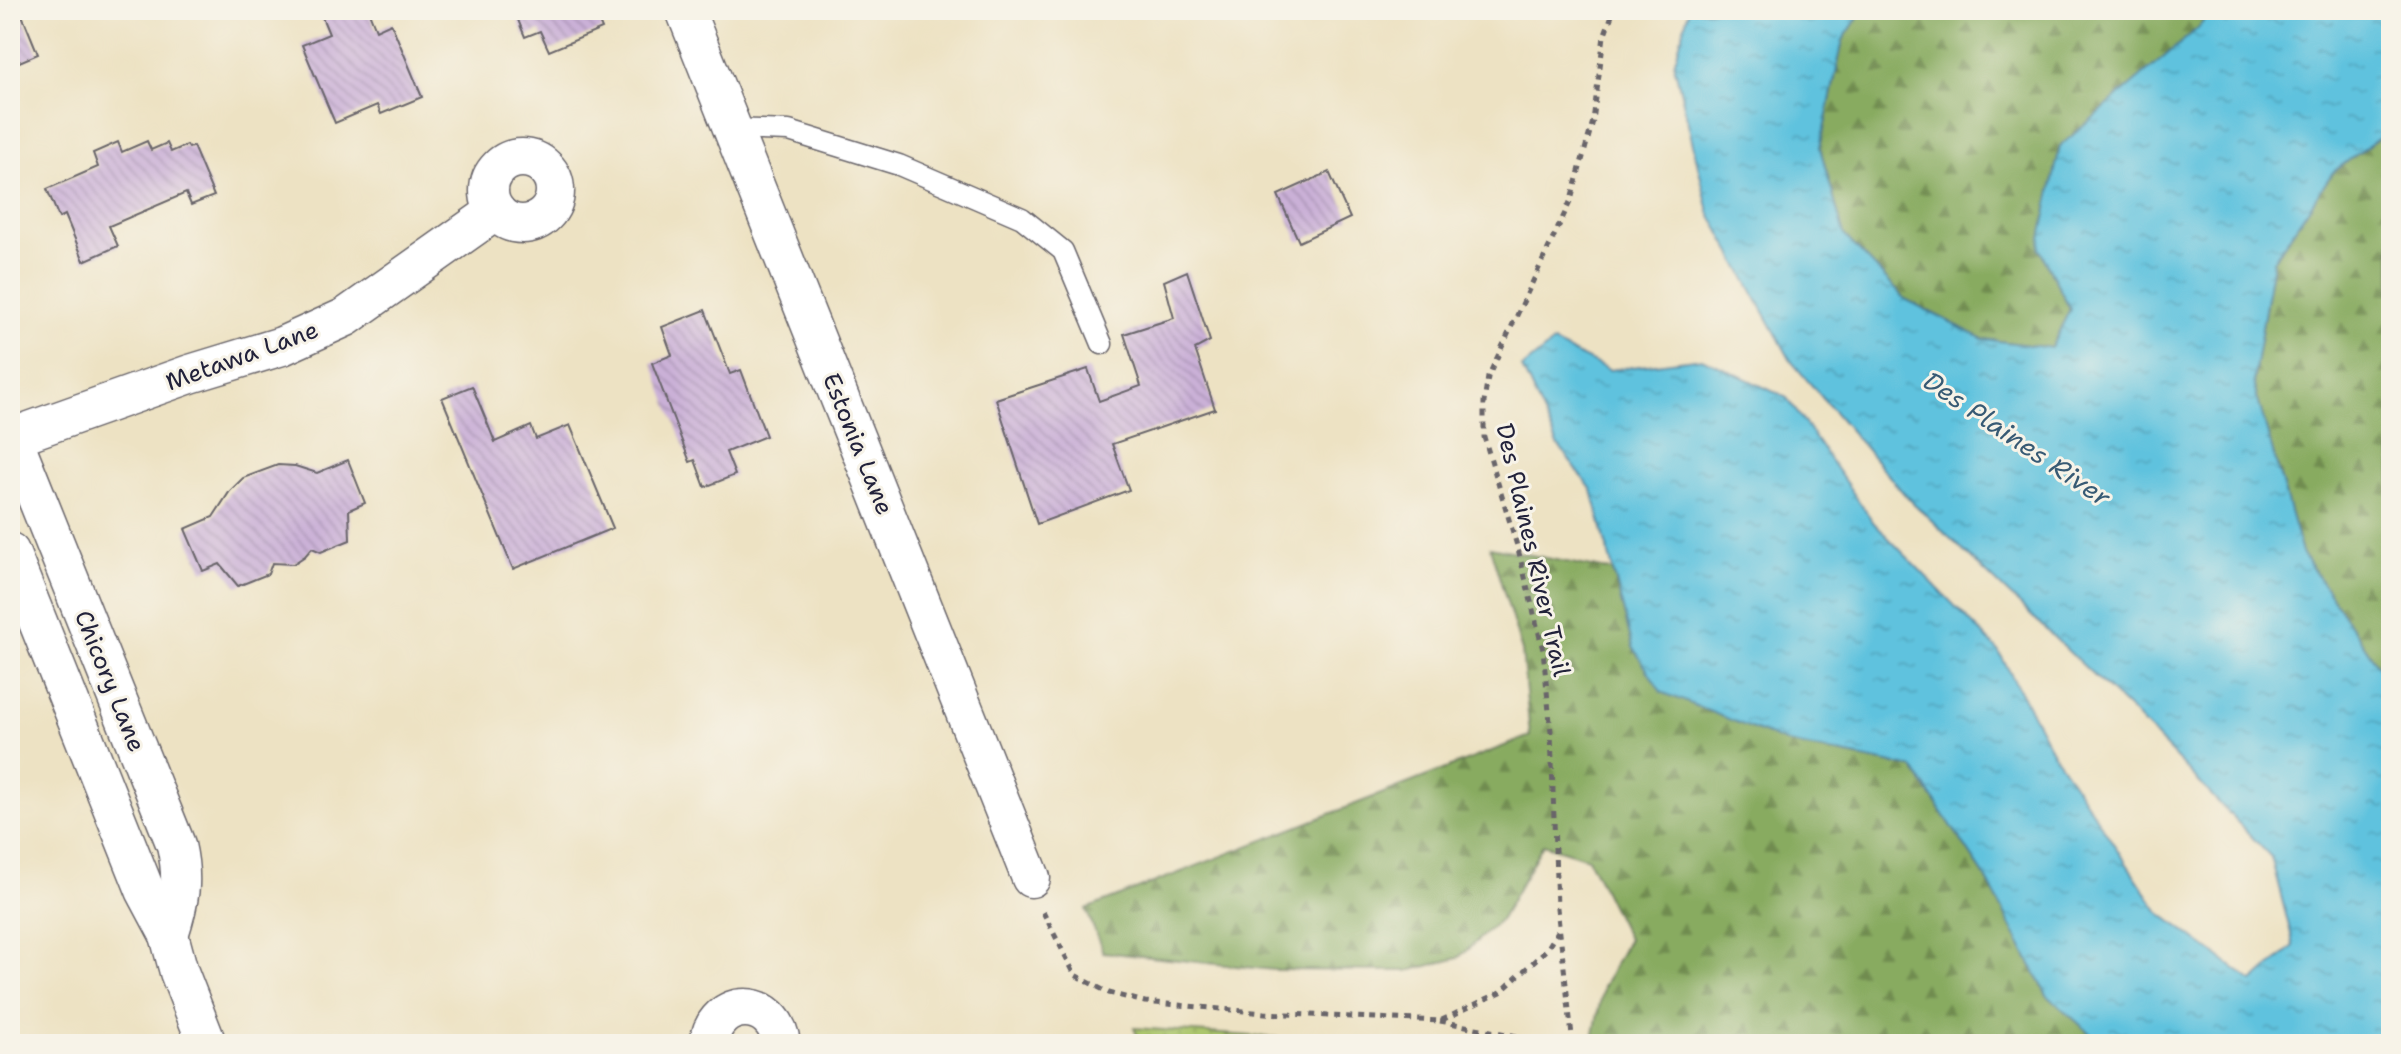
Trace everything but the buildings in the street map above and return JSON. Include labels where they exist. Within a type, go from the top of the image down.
[{"type":"street","name":"Estonia Lane","points":[[685,10],[1031,878]]},
{"type":"street","name":"Metawa Lane","points":[[11,435],[282,346],[346,317],[496,211]]},
{"type":"street","name":"Chicory Lane","points":[[11,435],[176,845],[181,886],[169,935]]},
{"type":"street","name":"Chicory Lane","points":[[10,552],[145,890],[169,935],[179,972],[207,1044]]},
{"type":"street","points":[[709,1044],[710,1033],[724,1014],[747,1008],[768,1016],[776,1025],[781,1044]]},
{"type":"lane","points":[[732,129],[789,131],[831,143],[899,165],[1022,218],[1063,251],[1102,344]]},
{"type":"path","name":"Des Plaines River Trail","points":[[1573,1044],[1559,930],[1551,732],[1543,650],[1518,549],[1484,437],[1484,402],[1488,377],[1571,200],[1590,134],[1604,36],[1614,10]]},
{"type":"path","points":[[1031,878],[1047,924],[1075,975],[1109,993],[1145,1002],[1265,1013],[1440,1021],[1522,1037],[1535,1044]]},
{"type":"path","points":[[1440,1021],[1501,992],[1547,949],[1559,930]]},
{"type":"green space","points":[[1863,10],[2212,10],[2039,248],[2070,309],[2051,348],[1983,339],[1905,299],[1844,235],[1820,148],[1843,40]]},
{"type":"green space","points":[[2391,129],[2391,685],[2302,553],[2253,383],[2273,261],[2333,172]]},
{"type":"green space","points":[[1490,547],[1613,571],[1633,647],[1788,743],[1913,768],[1986,878],[2047,995],[2102,1044],[1592,1044],[1603,987],[1628,939],[1588,858],[1543,844],[1501,919],[1458,958],[1408,971],[1274,970],[1103,952],[1086,909],[1530,736],[1522,651]]},
{"type":"green space","points":[[1134,1028],[1366,1044],[1141,1044]]},
{"type":"water","name":"Des Plaines River","points":[[1689,10],[1863,10],[1843,40],[1820,148],[1844,235],[1905,299],[1983,339],[2051,348],[2070,309],[2039,248],[2060,146],[2198,28],[2212,10],[2391,10],[2391,129],[2333,172],[2273,261],[2253,383],[2302,553],[2391,685],[2391,1044],[2102,1044],[2047,995],[1986,878],[1913,768],[1788,743],[1661,692],[1633,647],[1592,490],[1558,445],[1522,368],[1553,343],[1609,370],[1702,358],[1787,398],[1874,523],[1998,650],[2053,753],[2159,912],[2253,982],[2294,946],[2271,857],[2129,709],[1906,496],[1791,361],[1709,212],[1674,64]]}]
